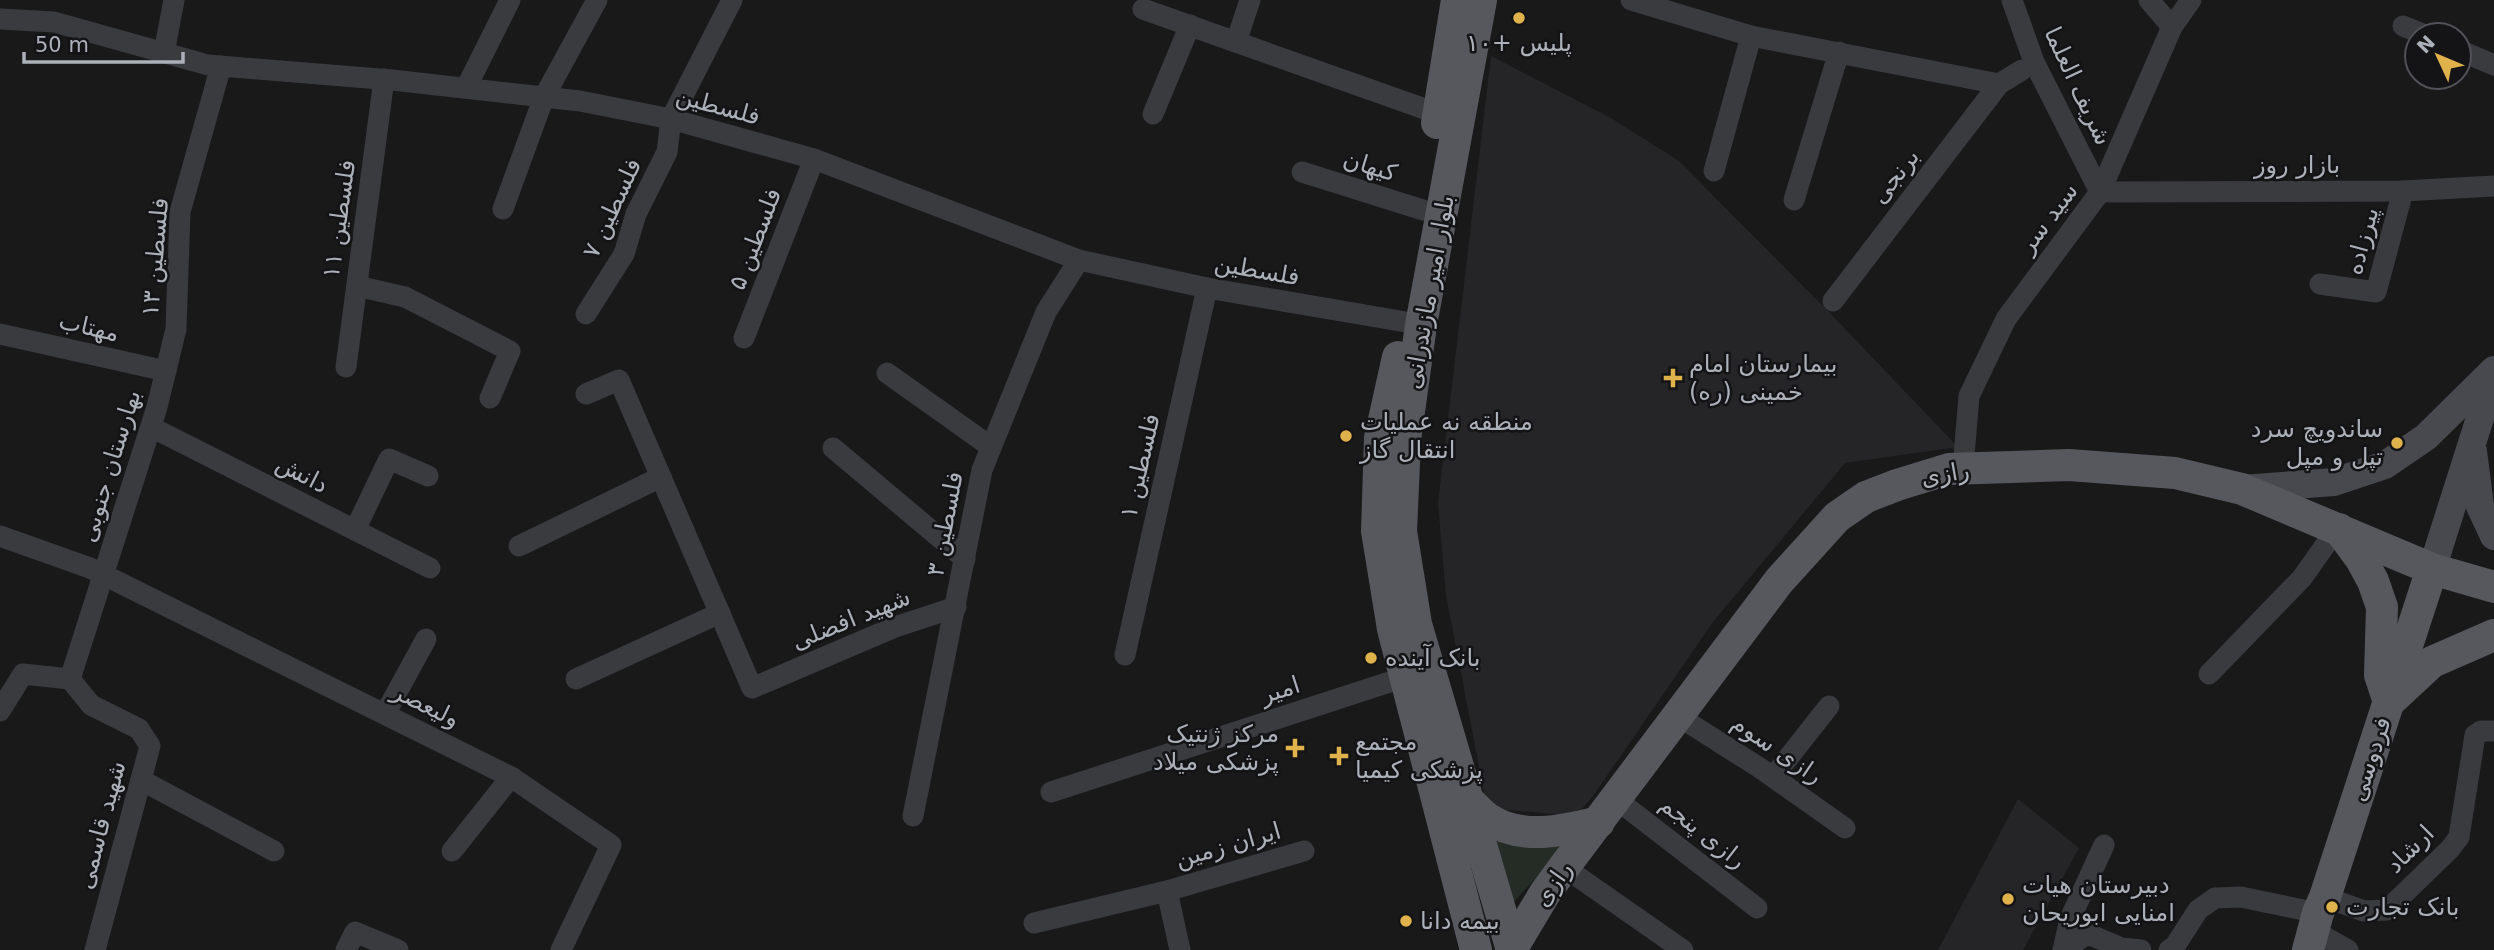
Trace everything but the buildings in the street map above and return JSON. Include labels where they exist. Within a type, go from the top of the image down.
[{"type":"main road","name":"بلوار امیر مازندرانی","points":[[1457,0],[1405,322],[1380,438],[1377,531],[1392,629],[1476,950]]},
{"type":"main road","name":"بلوار امیر مازندرانی","points":[[1481,0],[1421,325],[1405,440],[1401,531],[1416,624],[1512,950]]},
{"type":"main road","points":[[2432,569],[2494,372]]},
{"type":"main road","points":[[2242,489],[2334,482],[2385,465],[2426,437],[2494,372]]},
{"type":"main road","points":[[2472,443],[2480,506],[2494,536]]},
{"type":"main road","name":"رازی","points":[[1512,950],[1545,893],[1779,581],[1837,517],[1866,497],[1897,485],[1949,469],[1963,468],[2082,466],[2175,473],[2242,489],[2338,527],[2432,569],[2494,587]]},
{"type":"main road","points":[[2338,527],[2361,559],[2373,581],[2382,607],[2380,675],[2389,702],[2432,662],[2494,635]]},
{"type":"main road","name":"فردوسی","points":[[2317,923],[2432,569]]},
{"type":"main road","name":"رازی","points":[[1467,799],[1486,818],[1507,829],[1540,832],[1563,831],[1608,810]]},
{"type":"street","points":[[164,52],[174,0]]},
{"type":"street","points":[[466,88],[509,0]]},
{"type":"street","points":[[503,209],[544,97],[597,0]]},
{"type":"street","name":"فلسطین ۷","points":[[586,314],[624,254],[636,214],[667,152],[671,119],[732,0]]},
{"type":"street","points":[[1236,42],[1250,0]]},
{"type":"street","points":[[1631,0],[1751,36],[1999,84],[2022,70]]},
{"type":"street","name":"شریف العلما","points":[[2012,0],[2034,62],[2100,192]]},
{"type":"street","points":[[2149,0],[2172,27]]},
{"type":"street","name":"سید سر","points":[[1963,468],[1969,396],[2006,318],[2100,192],[2172,27],[2191,0]]},
{"type":"street","points":[[1143,9],[1438,114]]},
{"type":"street","name":"فلسطین","points":[[0,19],[54,22],[208,65],[384,79],[580,101],[671,119],[814,159],[1079,260],[1207,288],[1405,322]]},
{"type":"street","points":[[1153,114],[1190,25]]},
{"type":"street","points":[[1714,170],[1751,36]]},
{"type":"street","points":[[1794,200],[1839,52]]},
{"type":"street","points":[[2473,56],[2494,65]]},
{"type":"street","name":"فلسطین ۱۳","points":[[166,371],[176,329],[180,212],[221,66]]},
{"type":"street","name":"فلسطین ۱۱","points":[[346,367],[384,79]]},
{"type":"street","name":"برنجی","points":[[1833,301],[1999,84]]},
{"type":"street","name":"فلسطین ۵","points":[[744,338],[814,159]]},
{"type":"street","name":"کیهان","points":[[1302,172],[1423,210]]},
{"type":"street","name":"بازار روز","points":[[2100,192],[2403,191],[2494,186]]},
{"type":"street","name":"پیرزاده","points":[[2320,284],[2376,292],[2403,191]]},
{"type":"street","name":"فلسطین ۳","points":[[913,816],[982,470],[1046,312],[1079,260]]},
{"type":"street","points":[[357,286],[405,297],[510,351],[490,398]]},
{"type":"street","name":"فلسطین ۱","points":[[1125,655],[1207,288]]},
{"type":"street","name":"مهتاب","points":[[0,334],[166,371]]},
{"type":"street","name":"بهارستان جنوبی","points":[[70,679],[151,427],[166,371]]},
{"type":"street","points":[[887,373],[991,447]]},
{"type":"street","points":[[576,679],[720,613],[619,380],[586,394]]},
{"type":"street","name":"دانش","points":[[151,427],[430,568]]},
{"type":"street","points":[[833,448],[965,559]]},
{"type":"street","points":[[355,530],[389,459],[428,476]]},
{"type":"street","points":[[519,546],[661,477]]},
{"type":"street","points":[[2209,674],[2302,578],[2338,527]]},
{"type":"street","name":"ولیعصر","points":[[0,536],[104,576],[511,776],[611,845],[561,950]]},
{"type":"street","name":"شهید افضلی","points":[[720,613],[752,688],[895,627],[956,607]]},
{"type":"street","points":[[384,714],[426,639]]},
{"type":"street","points":[[0,711],[23,674],[70,679]]},
{"type":"street","name":"امیر","points":[[1051,792],[1405,677]]},
{"type":"street","name":"شهید قاسمی","points":[[70,679],[91,705],[139,729],[150,746],[95,950]]},
{"type":"street","points":[[1773,777],[1829,706]]},
{"type":"street","name":"رازی سوم","points":[[1678,716],[1773,777],[1845,828]]},
{"type":"street","name":"ارشاد","points":[[2317,923],[2364,911],[2387,910],[2451,849],[2459,837],[2475,736],[2481,731],[2494,732]]},
{"type":"street","points":[[452,851],[511,776]]},
{"type":"street","points":[[141,780],[274,851]]},
{"type":"street","name":"رازی پنجم","points":[[1608,810],[1756,908]]},
{"type":"street","points":[[2064,950],[2070,919],[2104,845]]},
{"type":"street","name":"ایران زمین","points":[[1034,923],[1167,891],[1304,850]]},
{"type":"street","points":[[1564,867],[1683,950]]},
{"type":"street","name":"ایران زمین","points":[[1167,891],[1180,950]]},
{"type":"street","points":[[2169,950],[2175,946],[2198,910],[2215,898],[2241,897],[2317,923],[2348,950]]},
{"type":"street","points":[[346,950],[355,932],[398,950]]},
{"type":"street","points":[[2064,950],[2085,935],[2121,948],[2141,950]]},
{"type":"shaded area","name":"بیمارستان امام خمینی (ره)","points":[[1491,56],[1611,118],[1679,161],[1958,447],[1845,463],[1713,622],[1593,796],[1576,816],[1487,808],[1446,595],[1438,503]]},
{"type":"shaded area","name":"دبیرستان هیات امنایی ابوریحان","points":[[2018,799],[2079,848],[2023,950],[1938,950]]},
{"type":"shaded area","points":[[1483,826],[1576,835],[1507,909]]},
{"type":"place","name":"پلیس +١٠","points":[[1519,18]]},
{"type":"place","name":"بیمارستان امام خمینی (ره)","points":[[1673,378]]},
{"type":"place","name":"منطقه نه عملیات انتقال گاز","points":[[1346,436]]},
{"type":"place","name":"ساندویچ سرد تپل و مپل","points":[[2397,443]]},
{"type":"place","name":"بانک آینده","points":[[1371,658]]},
{"type":"place","name":"مرکز ژنتیک پزشکی میلاد","points":[[1295,748]]},
{"type":"place","name":"مجتمع پزشکی کیمیا","points":[[1339,756]]},
{"type":"place","name":"دبیرستان هیات امنایی ابوریحان","points":[[2008,899]]},
{"type":"place","name":"بانک تجارت","points":[[2332,907]]},
{"type":"place","name":"بیمه دانا","points":[[1406,921]]}]
